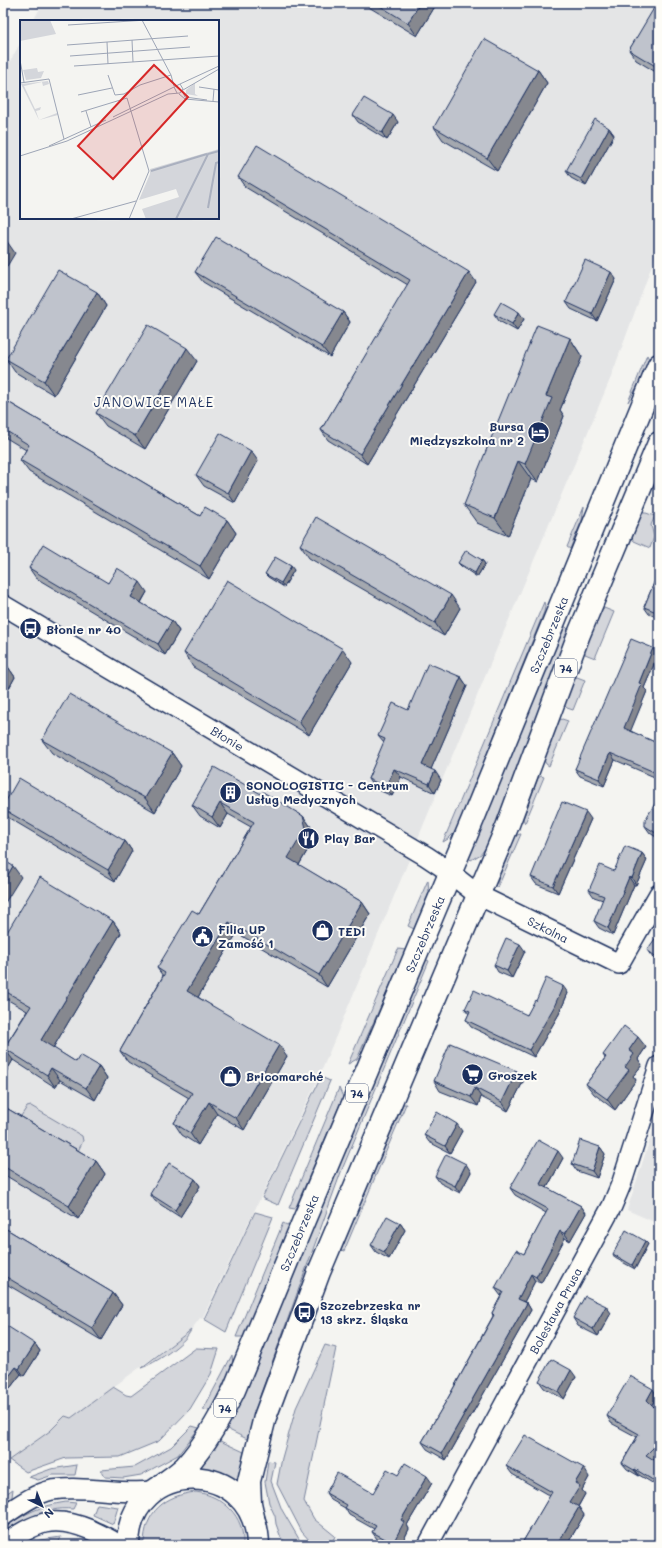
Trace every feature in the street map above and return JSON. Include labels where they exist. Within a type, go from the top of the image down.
[{"type":"main road","name":"Szczebrzeska","points":[[158,1488],[186,1466],[193,1457],[220,1416],[234,1390],[450,873],[659,365]]},
{"type":"main road","name":"74","points":[[258,1545],[258,1534],[250,1497],[249,1481],[265,1417],[320,1272],[519,796],[579,634],[659,443]]},
{"type":"main road","name":"74","points":[[128,1545],[128,1535],[135,1513],[141,1504],[158,1488],[175,1480],[189,1477],[203,1478],[229,1488],[240,1497],[254,1519]]},
{"type":"street","name":"Błonie","points":[[3,605],[168,704],[319,791],[426,856],[478,895]]},
{"type":"street","name":"Szkolna","points":[[478,895],[619,964],[659,894]]},
{"type":"street","name":"Bolesława Prusa","points":[[428,1545],[612,1206],[622,1182],[659,1066]]},
{"type":"street","points":[[3,1516],[33,1497],[52,1490],[139,1493],[158,1488]]},
{"type":"street","points":[[254,1519],[269,1545]]},
{"type":"street","points":[[3,1545],[40,1524],[57,1521],[79,1525],[112,1540],[118,1545]]},
{"type":"shaded area","points":[[43,3],[659,3],[659,246],[611,377],[319,1077],[202,1319],[200,1318],[191,1330],[71,1418],[65,1416],[50,1431],[3,1465],[3,73],[20,44],[20,219],[219,219],[219,20],[34,20]]},
{"type":"shaded area","points":[[647,355],[649,359],[640,382],[628,402]]},
{"type":"shaded area","points":[[584,507],[582,520],[570,549],[567,547]]},
{"type":"shaded area","points":[[641,513],[655,516],[651,525],[654,537],[650,548],[634,541],[631,537]]},
{"type":"shaded area","points":[[544,602],[544,612],[456,831],[443,842]]},
{"type":"shaded area","points":[[604,608],[614,612],[595,658],[585,654],[584,650],[600,610]]},
{"type":"shaded area","points":[[562,627],[566,627],[568,632],[491,840],[481,854],[471,860],[468,857]]},
{"type":"shaded area","points":[[577,677],[585,680],[573,710],[564,705],[574,678]]},
{"type":"shaded area","points":[[562,719],[568,721],[549,766],[544,760],[558,721]]},
{"type":"shaded area","points":[[541,776],[544,777],[525,823],[523,819],[538,778]]},
{"type":"shaded area","points":[[520,834],[498,887],[501,867],[515,836]]},
{"type":"shaded area","points":[[428,880],[429,893],[414,929],[408,926]]},
{"type":"shaded area","points":[[398,949],[406,950],[357,1059],[348,1064]]},
{"type":"shaded area","points":[[425,959],[429,961],[341,1172],[261,1393],[247,1439],[225,1428],[272,1324]]},
{"type":"shaded area","points":[[321,1077],[330,1081],[278,1205],[262,1198]]},
{"type":"shaded area","points":[[339,1088],[343,1097],[295,1209],[289,1208]]},
{"type":"shaded area","points":[[403,1104],[406,1104],[344,1251],[341,1250]]},
{"type":"shaded area","points":[[31,1106],[82,1136],[83,1141],[77,1153],[19,1119],[27,1107]]},
{"type":"shaded area","points":[[659,1112],[659,1224],[627,1210]]},
{"type":"shaded area","points":[[255,1212],[273,1217],[226,1332],[204,1319]]},
{"type":"shaded area","points":[[283,1223],[289,1226],[244,1337],[236,1337]]},
{"type":"shaded area","points":[[191,1330],[188,1335],[169,1353],[141,1368]]},
{"type":"shaded area","points":[[325,1345],[336,1348],[304,1501],[314,1519],[335,1536],[331,1545],[319,1545],[310,1541],[302,1532],[277,1484],[282,1458],[296,1408]]},
{"type":"shaded area","points":[[196,1348],[219,1349],[211,1374],[190,1409],[159,1441],[120,1457],[66,1458],[26,1472],[9,1460],[50,1431],[65,1416],[71,1418],[113,1387],[126,1395],[131,1396]]},
{"type":"shaded area","points":[[232,1355],[233,1364],[210,1411],[203,1410]]},
{"type":"shaded area","points":[[192,1426],[199,1428],[178,1455],[141,1475],[123,1478],[105,1477],[101,1470],[135,1467],[171,1447]]},
{"type":"shaded area","points":[[218,1440],[244,1452],[237,1483],[219,1472],[197,1469]]},
{"type":"shaded area","points":[[268,1461],[275,1462],[271,1481],[282,1510],[301,1545],[290,1545],[281,1538],[275,1516],[269,1503],[265,1482]]},
{"type":"shaded area","points":[[77,1465],[75,1475],[53,1475],[38,1480],[29,1477],[51,1469]]},
{"type":"shaded area","points":[[13,1489],[12,1497],[3,1503],[3,1496]]},
{"type":"shaded area","points":[[196,1492],[215,1498],[230,1509],[240,1525],[243,1535],[243,1545],[144,1545],[148,1523],[158,1507],[175,1497]]},
{"type":"shaded area","points":[[66,1502],[76,1503],[73,1509],[53,1510],[36,1515],[20,1523],[3,1535],[3,1528],[26,1514],[40,1508]]},
{"type":"shaded area","points":[[97,1504],[118,1507],[113,1524],[93,1515]]},
{"type":"shaded area","points":[[61,1537],[58,1544],[55,1545],[29,1545],[40,1540]]},
{"type":"building","points":[[375,3],[420,3],[408,23]]},
{"type":"building","points":[[657,3],[659,3],[659,65],[657,67],[629,50]]},
{"type":"building","points":[[484,39],[538,70],[487,158],[434,127]]},
{"type":"building","points":[[364,98],[393,115],[382,133],[353,115]]},
{"type":"building","points":[[595,119],[609,128],[581,179],[566,171]]},
{"type":"building","points":[[257,145],[469,272],[360,454],[321,430],[410,280],[238,177]]},
{"type":"building","points":[[216,237],[343,312],[322,347],[195,272]]},
{"type":"building","points":[[3,238],[6,240],[3,246]]},
{"type":"building","points":[[585,260],[611,272],[592,314],[566,302]]},
{"type":"building","points":[[58,270],[97,292],[44,381],[6,359]]},
{"type":"building","points":[[501,302],[519,312],[512,324],[494,314]]},
{"type":"building","points":[[148,325],[187,348],[135,436],[96,413]]},
{"type":"building","points":[[537,325],[570,338],[546,396],[552,398],[525,464],[518,461],[495,518],[464,505]]},
{"type":"building","points":[[3,399],[200,516],[205,507],[227,520],[200,566],[20,460],[29,445],[3,429]]},
{"type":"building","points":[[220,433],[251,451],[228,493],[196,475]]},
{"type":"building","points":[[316,517],[451,595],[435,623],[300,545]]},
{"type":"building","points":[[43,544],[108,583],[117,568],[140,582],[131,597],[172,621],[158,644],[29,568]]},
{"type":"building","points":[[466,550],[482,560],[475,573],[458,563]]},
{"type":"building","points":[[275,557],[291,566],[281,583],[265,574]]},
{"type":"building","points":[[659,571],[659,613],[644,607]]},
{"type":"building","points":[[227,580],[343,649],[299,722],[184,653]]},
{"type":"building","points":[[631,639],[653,648],[639,683],[642,684],[624,728],[659,744],[659,774],[610,753],[599,779],[575,769]]},
{"type":"building","points":[[3,662],[6,664],[3,669]]},
{"type":"building","points":[[428,663],[461,677],[422,765],[435,771],[429,784],[394,769],[386,787],[368,779],[385,739],[378,736],[393,703],[408,710]]},
{"type":"building","points":[[69,694],[172,753],[145,798],[42,740]]},
{"type":"building","points":[[214,767],[261,794],[263,792],[303,816],[306,828],[288,858],[362,902],[319,975],[229,922],[187,991],[279,1045],[236,1118],[209,1102],[190,1133],[174,1123],[192,1093],[120,1051],[165,973],[157,968],[192,910],[199,914],[254,822],[220,803],[212,817],[192,805]]},
{"type":"building","points":[[19,778],[125,841],[108,870],[3,809],[3,806]]},
{"type":"building","points":[[659,797],[659,835],[645,826],[645,820]]},
{"type":"building","points":[[562,802],[586,812],[553,886],[531,877]]},
{"type":"building","points":[[625,846],[642,853],[632,878],[629,877],[608,928],[594,921],[604,896],[589,890],[600,865],[614,871]]},
{"type":"building","points":[[3,860],[13,866],[3,883]]},
{"type":"building","points":[[40,877],[113,921],[41,1040],[76,1062],[80,1055],[99,1066],[86,1088],[51,1068],[47,1075],[4,1048],[31,1006],[3,990],[3,939]]},
{"type":"building","points":[[657,936],[659,937],[659,959],[647,950]]},
{"type":"building","points":[[506,938],[520,944],[507,971],[494,965]]},
{"type":"building","points":[[546,978],[563,986],[554,1007],[529,1050],[466,1020],[470,1011],[465,1009],[474,990],[527,1015],[535,1000],[536,1001]]},
{"type":"building","points":[[624,1026],[638,1037],[629,1050],[634,1054],[625,1067],[629,1070],[607,1099],[586,1084],[606,1057],[603,1055]]},
{"type":"building","points":[[450,1043],[517,1071],[502,1102],[475,1088],[471,1097],[434,1081]]},
{"type":"building","points":[[3,1106],[96,1161],[69,1206],[3,1166]]},
{"type":"building","points":[[437,1112],[457,1124],[445,1146],[424,1135]]},
{"type":"building","points":[[538,1140],[558,1151],[540,1184],[581,1206],[565,1234],[560,1231],[536,1277],[531,1274],[518,1299],[527,1303],[442,1453],[422,1442],[494,1315],[492,1313],[503,1292],[495,1288],[516,1250],[524,1254],[548,1209],[510,1188]]},
{"type":"building","points":[[580,1140],[600,1147],[592,1171],[572,1164]]},
{"type":"building","points":[[446,1154],[466,1164],[455,1186],[435,1176]]},
{"type":"building","points":[[169,1163],[195,1179],[175,1210],[150,1194]]},
{"type":"building","points":[[387,1216],[400,1223],[384,1252],[371,1245]]},
{"type":"building","points":[[3,1227],[113,1293],[92,1328],[3,1275]]},
{"type":"building","points":[[626,1230],[645,1241],[632,1265],[613,1254]]},
{"type":"building","points":[[585,1296],[606,1306],[593,1329],[573,1318]]},
{"type":"building","points":[[7,1326],[35,1344],[19,1369],[16,1367],[3,1384],[3,1332]]},
{"type":"building","points":[[551,1359],[571,1370],[559,1392],[539,1381]]},
{"type":"building","points":[[630,1376],[653,1389],[647,1400],[659,1412],[659,1442],[646,1455],[659,1463],[659,1484],[622,1463],[639,1434],[607,1416]]},
{"type":"building","points":[[525,1435],[584,1468],[575,1483],[580,1486],[570,1502],[579,1507],[558,1543],[562,1545],[521,1545],[552,1492],[506,1466]]},
{"type":"building","points":[[405,1463],[427,1476],[401,1520],[404,1522],[393,1543],[372,1532],[376,1526],[345,1508],[347,1505],[326,1493],[337,1473],[373,1493],[387,1469],[398,1475]]},
{"type":"place","name":"Bursa Międzyszkolna nr 2","points":[[539,433]]},
{"type":"place","name":"Błonie nr 40","points":[[30,629]]},
{"type":"place","name":"SONOLOGISTIC - Centrum Usług Medycznych","points":[[230,792]]},
{"type":"place","name":"Play Bar","points":[[308,838]]},
{"type":"place","name":"TEDi","points":[[322,931]]},
{"type":"place","name":"Filia UP Zamość 1","points":[[203,936]]},
{"type":"place","name":"Groszek","points":[[473,1075]]},
{"type":"place","name":"Bricomarché","points":[[231,1076]]},
{"type":"place","name":"Szczebrzeska nr 13 skrz. Śląska","points":[[305,1312]]},
{"type":"district","name":"JANOWICE MAŁE","points":[[154,401]]}]
